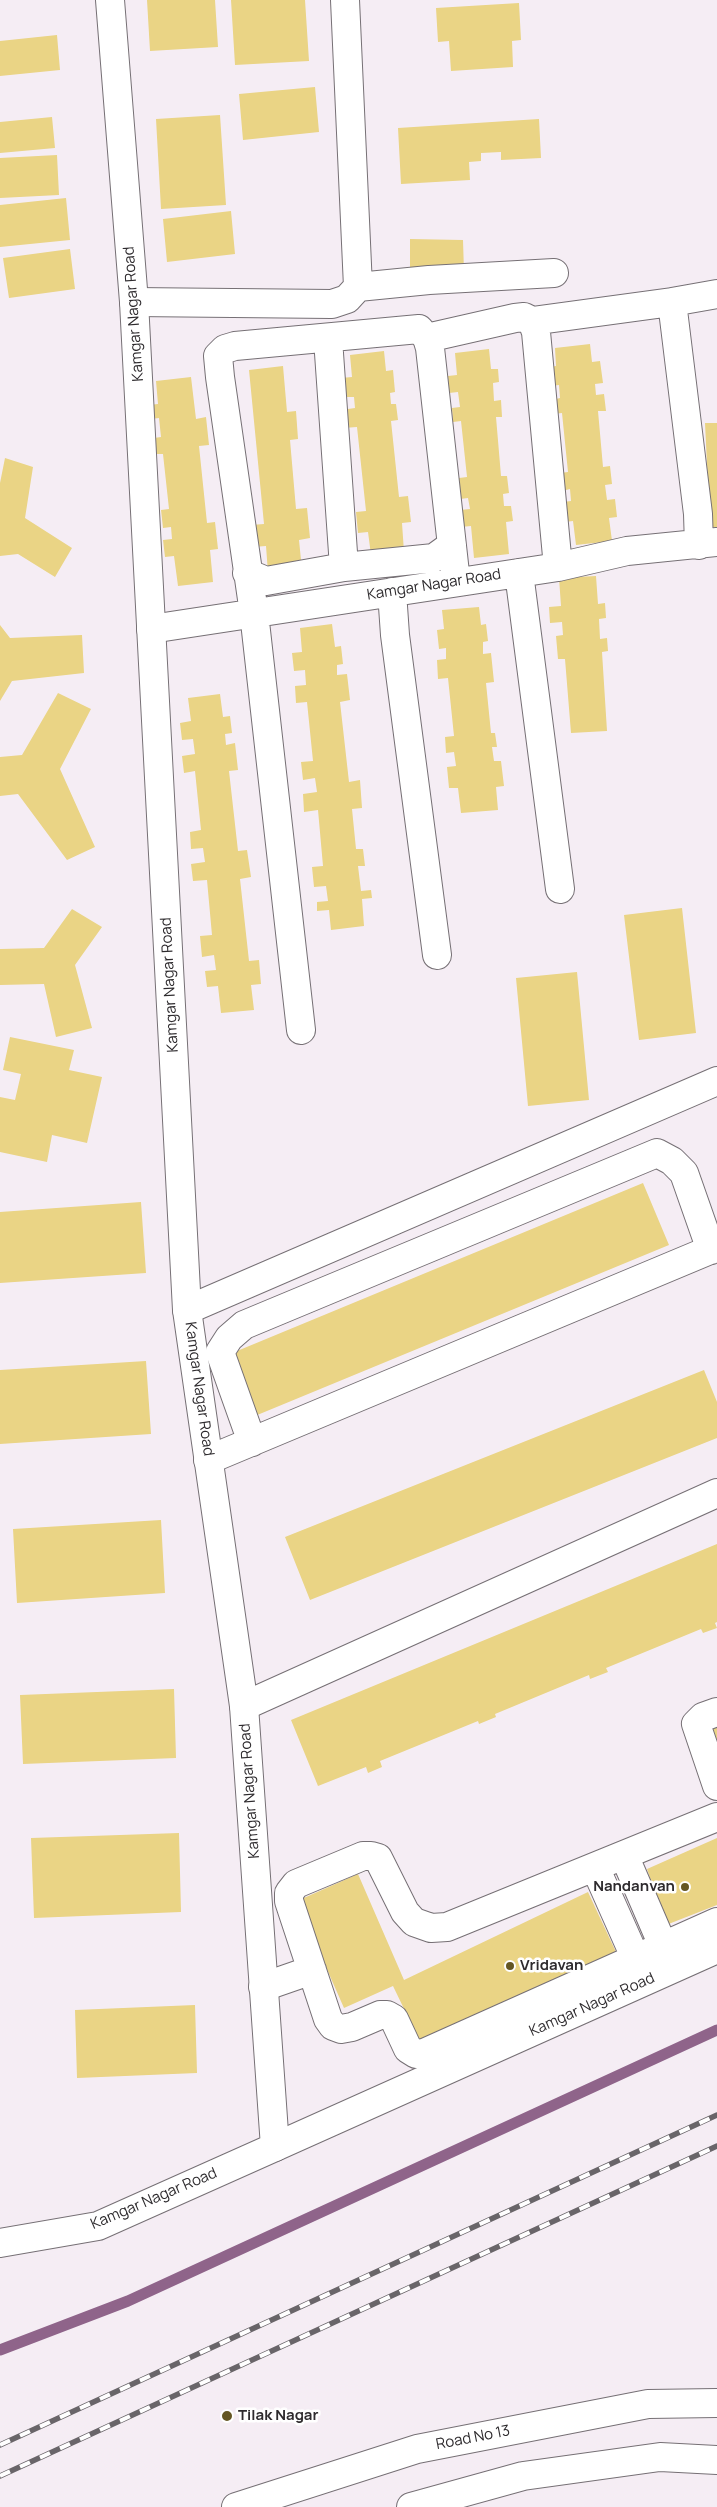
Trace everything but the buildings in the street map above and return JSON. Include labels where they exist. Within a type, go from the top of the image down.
[{"type":"main road","name":"Kamgar Nagar Road","points":[[110,0],[134,302],[187,1310],[244,1706],[275,2147]]},
{"type":"main road","points":[[345,0],[358,287]]},
{"type":"main road","points":[[134,302],[332,304],[347,299],[358,287],[554,272]]},
{"type":"main road","points":[[427,338],[515,318],[524,317],[532,320],[672,302],[717,294]]},
{"type":"main road","points":[[672,302],[698,514],[708,544]]},
{"type":"main road","points":[[532,320],[536,332],[558,567]]},
{"type":"main road","points":[[300,1030],[254,613],[218,356],[225,349],[234,346],[328,339],[419,329],[427,338],[430,348],[456,582]]},
{"type":"main road","points":[[328,339],[344,568]]},
{"type":"main road","name":"Kamgar Nagar Road","points":[[152,628],[558,567],[627,551],[708,544]]},
{"type":"main road","points":[[247,573],[266,581],[344,568],[434,558],[452,545]]},
{"type":"main road","points":[[519,572],[560,890]]},
{"type":"main road","points":[[392,592],[395,635],[437,955]]},
{"type":"main road","points":[[187,1310],[717,1081]]},
{"type":"main road","points":[[208,1460],[252,1442],[714,1248],[684,1173],[672,1161],[657,1153],[244,1325],[229,1338],[220,1352],[252,1442]]},
{"type":"main road","points":[[244,1706],[717,1493]]},
{"type":"main road","points":[[717,1712],[703,1717],[696,1724],[717,1786]]},
{"type":"main road","points":[[469,2047],[416,2054],[408,2049],[394,2019],[387,2014],[380,2014],[352,2027],[341,2029],[333,2026],[328,2019],[289,1901],[289,1893],[296,1884],[363,1856],[378,1858],[405,1912],[414,1922],[431,1928],[448,1928],[717,1817]]},
{"type":"main road","points":[[624,1855],[668,1958],[717,1922]]},
{"type":"main road","points":[[595,1867],[640,1969]]},
{"type":"main road","name":"Kamgar Nagar Road","points":[[0,2243],[98,2226],[275,2147],[469,2047],[640,1969],[668,1958],[717,1949]]},
{"type":"main road","points":[[263,1987],[312,1970]]},
{"type":"main road","name":"Road No 13","points":[[236,2507],[417,2449],[648,2404],[717,2403]]},
{"type":"main road","points":[[412,2507],[523,2476],[660,2458],[717,2460]]},
{"type":"waterway","points":[[0,2350],[128,2301],[717,2030]]},
{"type":"railway","points":[[0,2445],[717,2115]]},
{"type":"railway","points":[[0,2476],[717,2146]]},
{"type":"place","name":"Nandanvan","points":[[685,1887]]},
{"type":"place","name":"Vridavan","points":[[510,1966]]},
{"type":"place","name":"Tilak Nagar","points":[[227,2416]]}]
